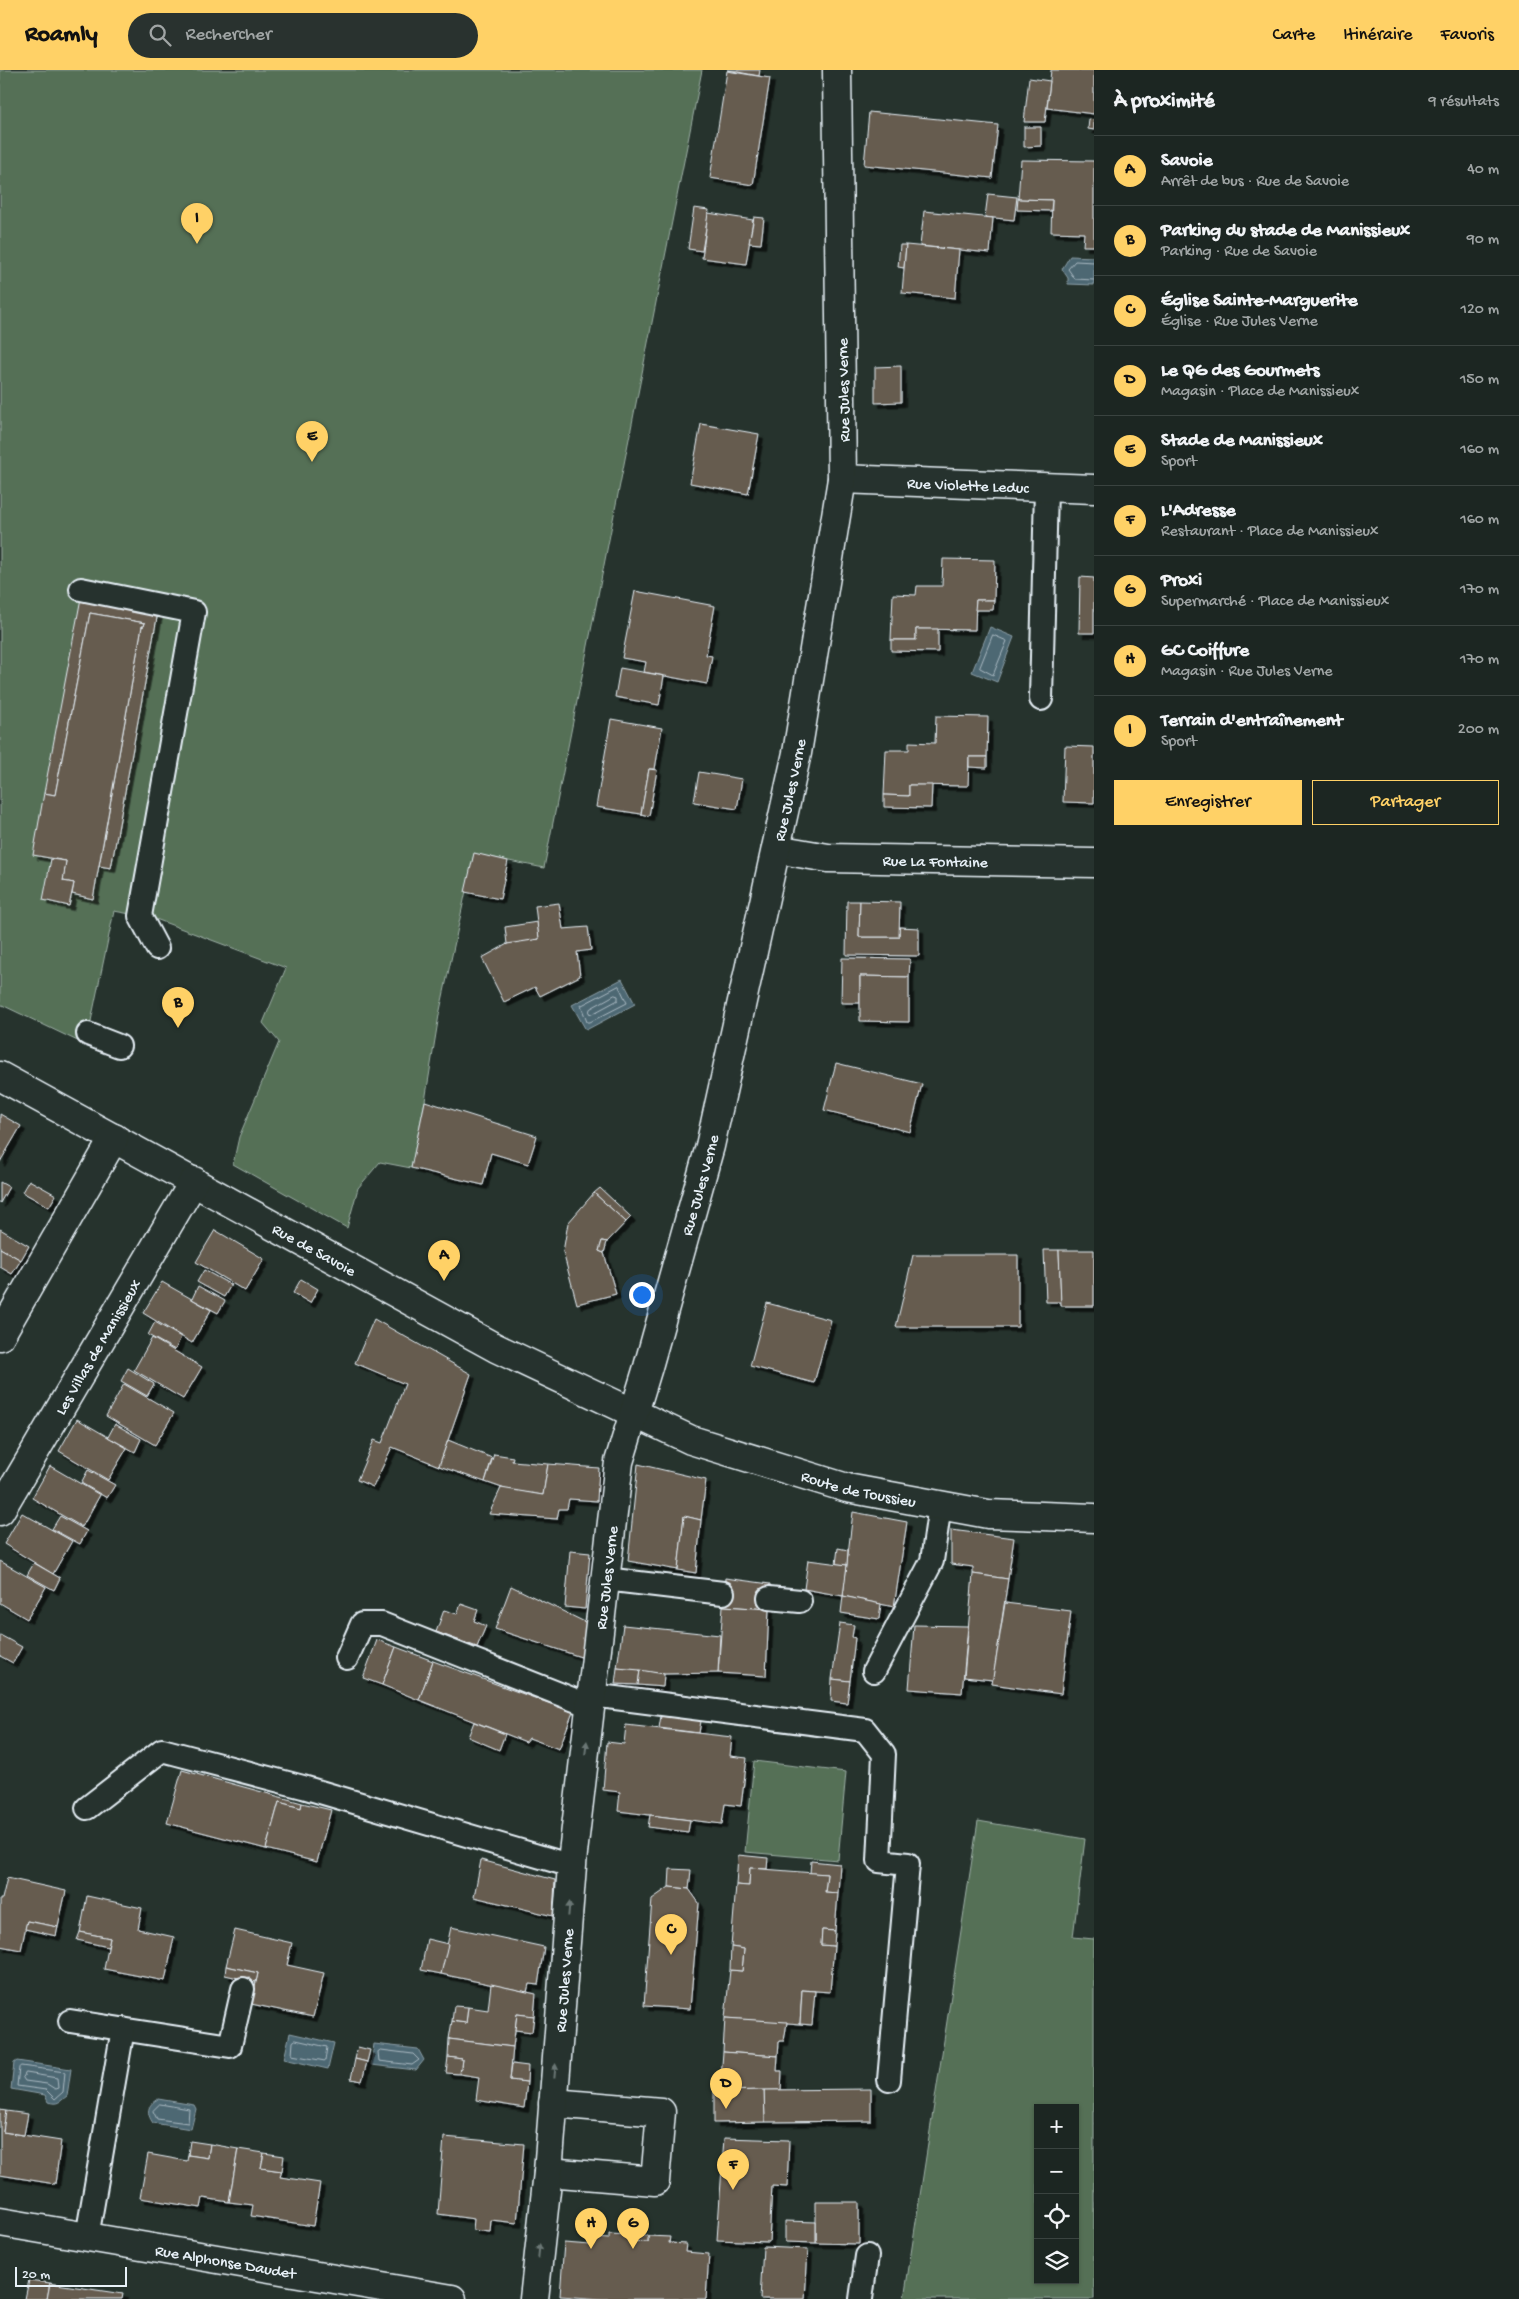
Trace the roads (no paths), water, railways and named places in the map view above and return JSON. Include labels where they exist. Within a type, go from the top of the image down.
[{"type":"street","name":"Rue Jules Verne","points":[[534,2299],[548,2172],[572,1866],[619,1462],[710,1146],[797,753],[842,479],[837,70]]},
{"type":"street","name":"Rue Violette Leduc","points":[[842,479],[1094,489]]},
{"type":"street","name":"Rue La Fontaine","points":[[776,849],[828,858],[1094,863]]},
{"type":"street","name":"Rue de Savoie","points":[[0,1076],[496,1348],[634,1413]]},
{"type":"street","points":[[0,1336],[114,1138]]},
{"type":"street","name":"Les Villas de Manissieux","points":[[0,1511],[194,1181]]},
{"type":"street","name":"Route de Toussieu","points":[[634,1413],[691,1440],[848,1488],[988,1514],[1094,1518]]},
{"type":"street","points":[[548,2172],[655,2180],[661,2112],[553,2103]]},
{"type":"street","name":"Rue Alphonse Daudet","points":[[0,2222],[452,2299]]},
{"type":"lane","points":[[1041,699],[1046,488]]},
{"type":"lane","points":[[80,589],[194,612],[140,916],[157,948]]},
{"type":"lane","points":[[88,1034],[119,1046]]},
{"type":"lane","points":[[874,1671],[932,1561],[940,1505]]},
{"type":"lane","points":[[605,1579],[723,1593]]},
{"type":"lane","points":[[769,1598],[800,1601]]},
{"type":"lane","points":[[347,1658],[362,1624],[382,1624],[591,1701],[865,1730],[884,1754],[879,1861],[908,1864],[889,2080]]},
{"type":"lane","points":[[86,1808],[162,1750],[463,1832],[572,1866]]},
{"type":"lane","points":[[70,2021],[230,2046],[243,1989]]},
{"type":"lane","points":[[87,2237],[123,2029]]},
{"type":"lane","points":[[861,2299],[867,2256]]},
{"type":"water","points":[[1070,256],[1094,257],[1094,285],[1068,284],[1068,278],[1062,269]]},
{"type":"water","points":[[990,627],[1014,637],[997,682],[972,672]]},
{"type":"water","points":[[622,979],[635,1004],[586,1030],[572,1005]]},
{"type":"water","points":[[290,2033],[334,2043],[328,2069],[284,2059]]},
{"type":"water","points":[[374,2044],[418,2049],[424,2060],[416,2070],[371,2065]]},
{"type":"water","points":[[17,2061],[71,2069],[67,2096],[58,2102],[51,2103],[48,2102],[45,2095],[11,2089],[14,2063]]},
{"type":"water","points":[[158,2099],[194,2105],[196,2109],[191,2129],[153,2123],[149,2116],[149,2110]]},
{"type":"place","name":"Terrain d'entraînement","points":[[197,244]]},
{"type":"place","name":"Stade de Manissieux","points":[[312,462]]},
{"type":"place","name":"Parking du stade de Manissieux","points":[[178,1028]]},
{"type":"place","name":"Savoie","points":[[444,1281]]},
{"type":"place","name":"Église Sainte-Marguerite","points":[[671,1955]]},
{"type":"place","name":"Le QG des Gourmets","points":[[726,2109]]},
{"type":"place","name":"L'Adresse","points":[[733,2190]]},
{"type":"place","name":"GC Coiffure","points":[[591,2249]]},
{"type":"place","name":"Proxi","points":[[633,2249]]}]
